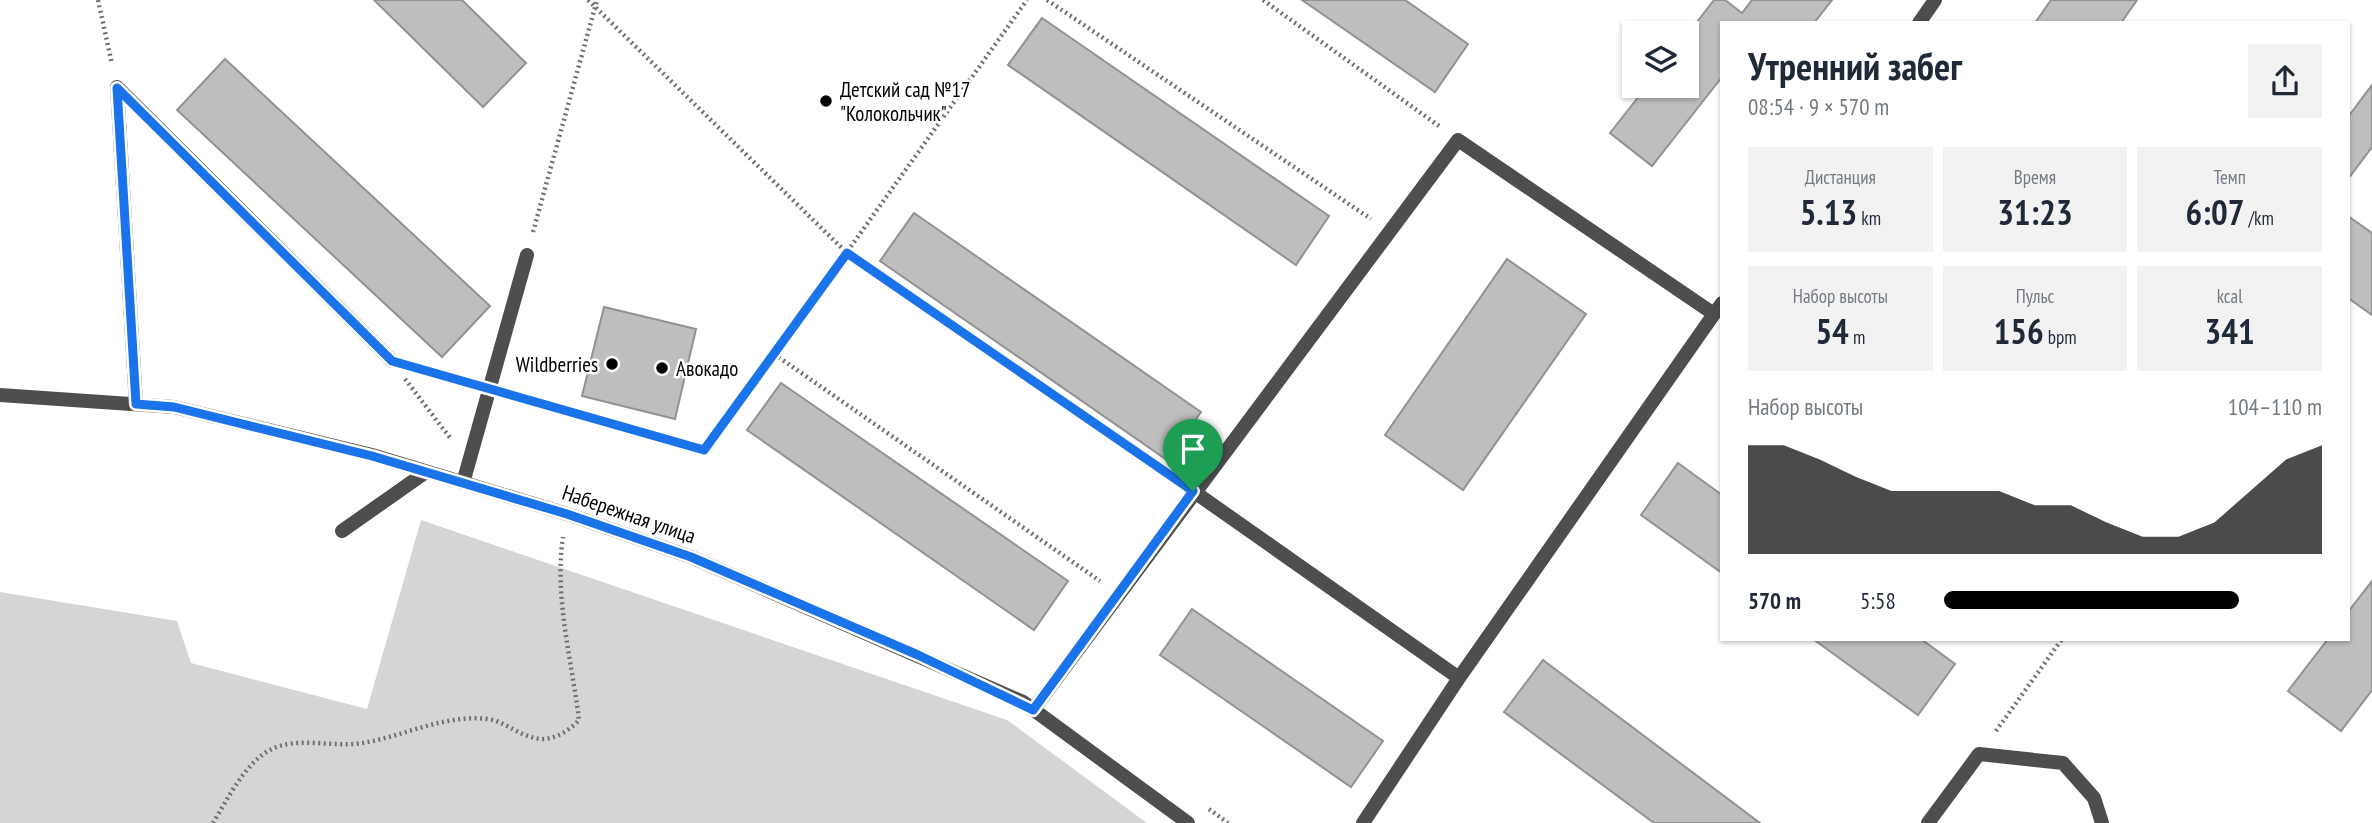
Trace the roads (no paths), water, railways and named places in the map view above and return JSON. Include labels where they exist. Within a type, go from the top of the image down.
[{"type":"street","points":[[1920,21],[1935,0]]},
{"type":"street","points":[[136,404],[117,88],[392,361]]},
{"type":"street","points":[[1033,710],[1193,491],[1458,140],[1718,309],[1459,678],[1363,823]]},
{"type":"street","points":[[463,482],[527,256]]},
{"type":"street","name":"Набережная улица","points":[[0,395],[174,407],[463,482],[691,557],[918,655],[1033,710],[1188,823]]},
{"type":"street","points":[[342,531],[426,472]]},
{"type":"street","points":[[1193,491],[1459,678]]},
{"type":"street","points":[[1928,823],[1979,754],[2063,763],[2094,798],[2102,823]]},
{"type":"place","name":"Детский сад №17 \"Колокольчик\"","points":[[826,101]]},
{"type":"place","name":"Wildberries","points":[[612,364]]},
{"type":"place","name":"Авокадо","points":[[662,368]]}]
